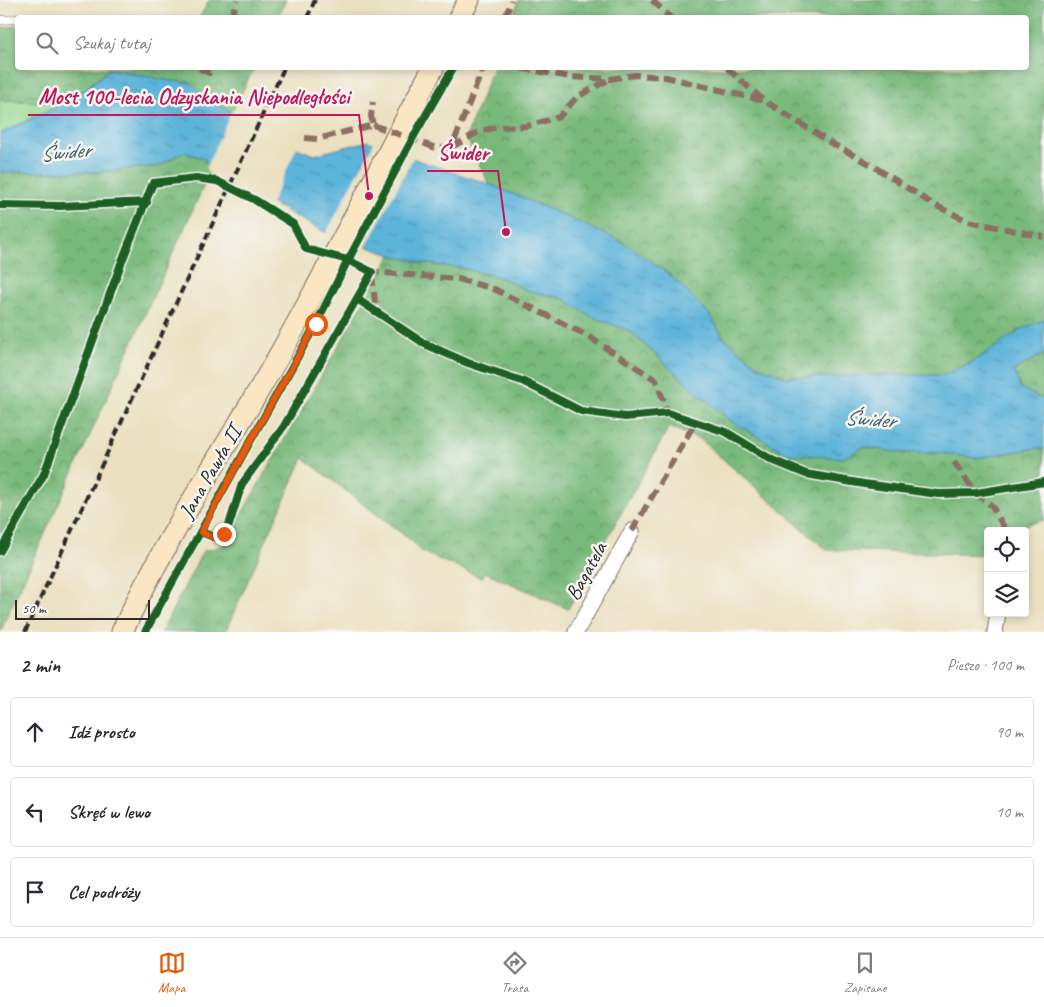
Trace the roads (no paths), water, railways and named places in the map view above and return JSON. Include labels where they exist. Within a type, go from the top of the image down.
[{"type":"main road","points":[[462,15],[469,0]]},
{"type":"main road","name":"Jana Pawła II","points":[[122,632],[135,604],[177,528],[281,352],[432,70]]},
{"type":"street","name":"Bagatela","points":[[576,632],[632,531]]},
{"type":"street","points":[[995,632],[997,617]]},
{"type":"lane","points":[[0,20],[15,19]]},
{"type":"water","points":[[109,70],[170,81],[190,82],[209,101],[232,112],[274,139],[314,155],[368,141],[489,184],[626,244],[668,273],[709,314],[724,338],[758,366],[786,377],[944,375],[974,361],[1024,328],[1044,320],[1044,354],[1014,370],[1020,388],[1044,400],[1044,450],[1037,448],[977,458],[941,453],[899,453],[864,447],[844,458],[788,454],[731,421],[630,331],[591,316],[562,298],[529,291],[502,278],[465,269],[422,263],[391,255],[322,231],[257,195],[210,172],[205,159],[183,152],[159,166],[99,172],[0,172],[0,134],[74,98]]},
{"type":"railway","points":[[308,15],[315,0]]},
{"type":"railway","points":[[25,632],[283,70]]},
{"type":"place","name":"Most 100-lecia Odzyskania Niepodległości","points":[[369,196]]},
{"type":"place","name":"Świder","points":[[506,232]]}]
